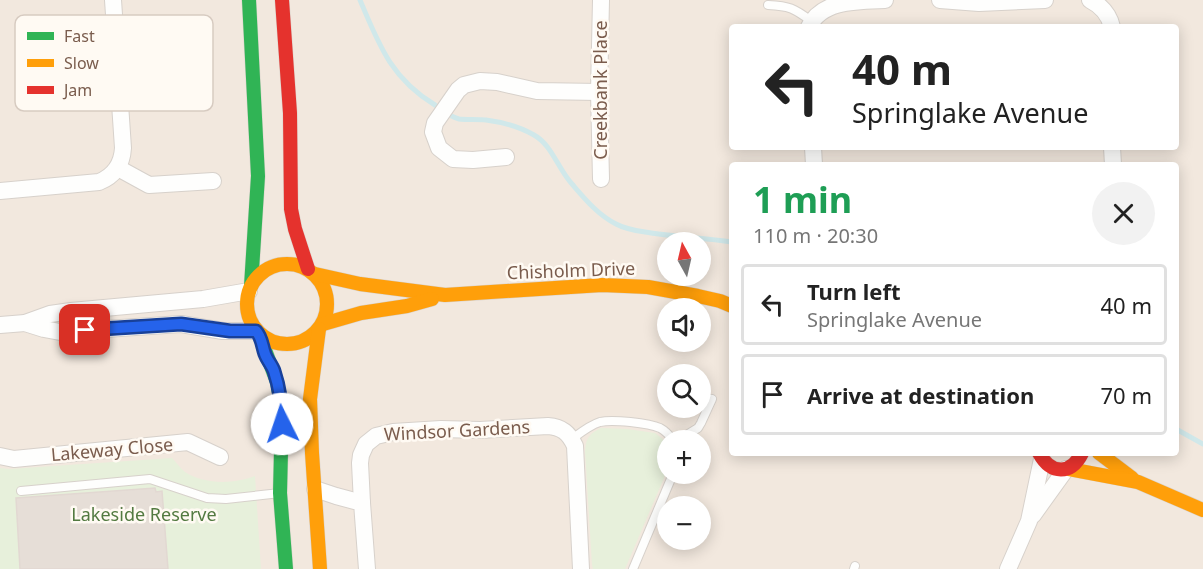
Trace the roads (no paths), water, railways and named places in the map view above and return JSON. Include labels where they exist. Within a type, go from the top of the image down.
[{"type":"main road","points":[[249,0],[258,176],[250,288],[246,301],[247,312],[250,322],[258,332],[268,340],[279,344],[301,342],[321,327]]},
{"type":"main road","points":[[282,0],[290,113],[291,209],[294,230],[311,272]]},
{"type":"main road","points":[[250,288],[265,270],[287,263],[298,265],[311,272],[323,285],[327,298],[327,311],[321,327],[310,399],[320,569]]},
{"type":"main road","name":"Chisholm Drive","points":[[311,272],[360,284],[445,295],[584,286],[631,286],[671,290],[729,305]]},
{"type":"main road","name":"Chisholm Drive","points":[[321,327],[361,313],[407,306],[445,295]]},
{"type":"main road","points":[[258,332],[273,369],[282,401],[281,493],[286,569]]},
{"type":"main road","points":[[1040,456],[1048,466],[1057,470],[1068,469],[1138,482],[1203,510]]},
{"type":"main road","points":[[1068,469],[1076,464],[1080,456]]},
{"type":"main road","points":[[1104,456],[1138,482]]},
{"type":"street","points":[[113,0],[114,15]]},
{"type":"street","name":"Creekbank Place","points":[[601,0],[599,92],[601,179]]},
{"type":"street","points":[[810,24],[823,7],[831,4],[842,1],[885,0]]},
{"type":"street","points":[[940,0],[979,3],[1045,0]]},
{"type":"street","points":[[1095,1],[1106,11],[1111,24]]},
{"type":"street","points":[[506,157],[453,159],[440,148],[433,132],[435,123],[464,85],[480,81],[497,82],[537,91],[599,92]]},
{"type":"street","points":[[0,191],[99,182],[111,176],[118,168],[123,154],[120,111]]},
{"type":"street","points":[[118,168],[149,185],[213,181]]},
{"type":"street","points":[[0,325],[25,323],[50,314],[95,308],[203,299],[250,288]]},
{"type":"street","points":[[25,323],[60,332],[181,324],[230,331],[258,332]]},
{"type":"street","name":"Windsor Gardens","points":[[368,569],[362,503],[361,455],[362,449],[376,435],[431,430],[548,426],[561,429],[572,438]]},
{"type":"street","points":[[572,438],[576,459],[581,569]]},
{"type":"street","name":"Lakeway Close","points":[[0,456],[14,459],[188,442],[220,457]]},
{"type":"street","points":[[1029,521],[1039,456]]},
{"type":"street","points":[[1008,569],[1029,521],[1068,469]]},
{"type":"street","points":[[315,489],[362,503]]},
{"type":"lane","points":[[768,5],[787,6],[801,13],[810,24]]},
{"type":"lane","points":[[695,430],[701,423],[712,399]]},
{"type":"lane","points":[[572,438],[593,424],[610,421],[642,424],[663,430]]},
{"type":"lane","points":[[21,491],[150,479],[207,498],[226,499],[281,493]]},
{"type":"lane","points":[[633,569],[669,484]]},
{"type":"waterway","points":[[360,0],[380,46],[407,84],[456,118],[498,122],[517,127],[540,139],[567,178],[609,220],[624,228],[638,231],[729,242]]},
{"type":"waterway","points":[[1179,431],[1203,444]]},
{"type":"park label","name":"Lakeside Reserve","points":[[144,515]]}]
